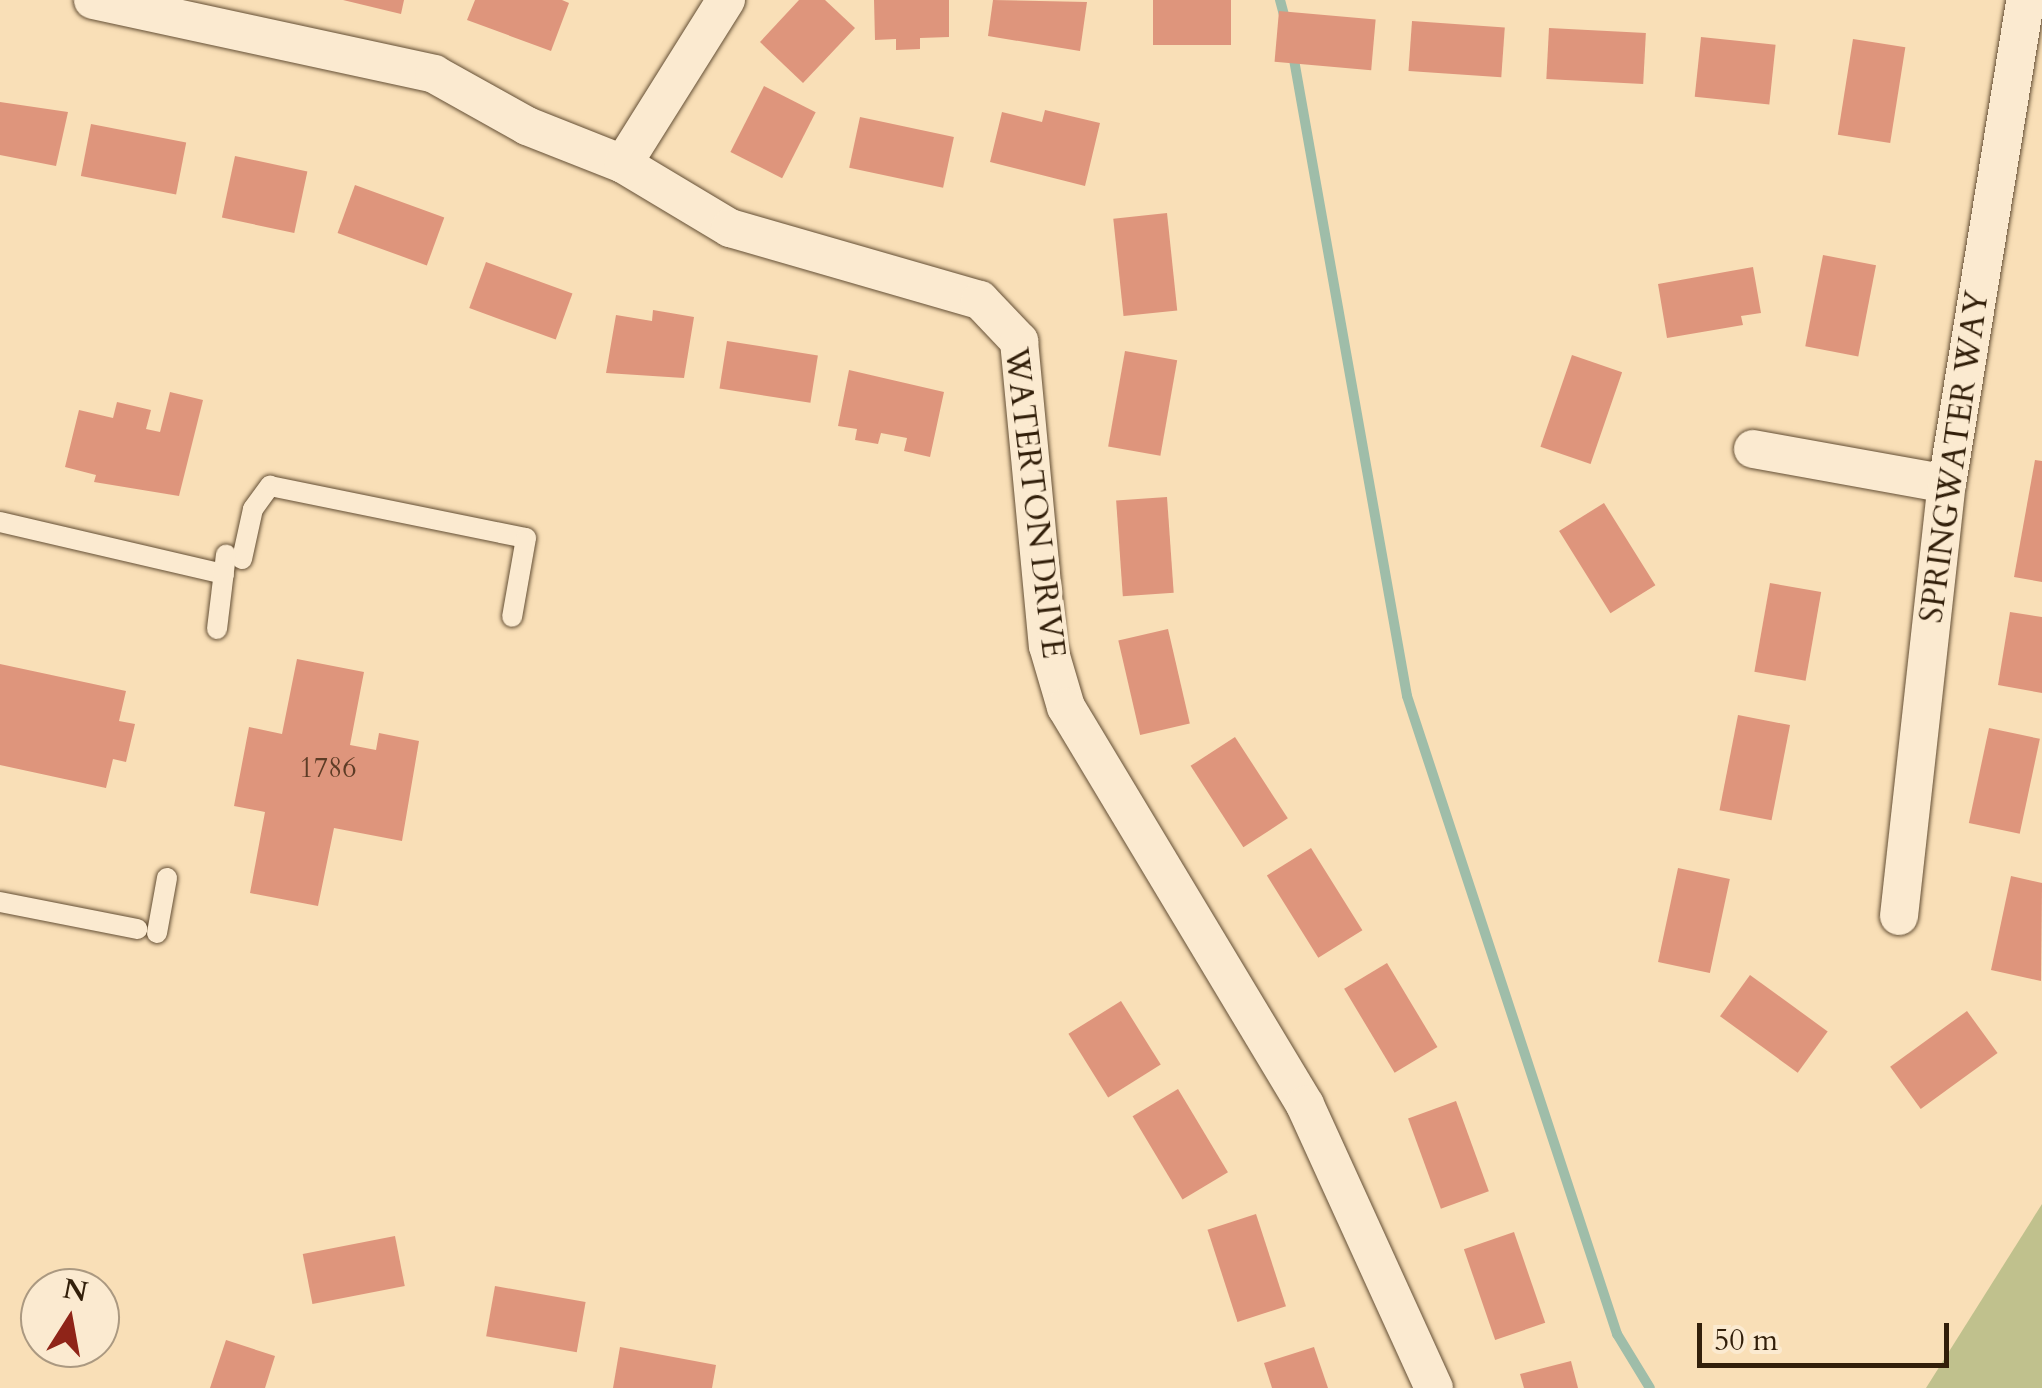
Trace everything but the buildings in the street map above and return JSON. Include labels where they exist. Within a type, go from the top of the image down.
[{"type":"street","name":"WATERTON DRIVE","points":[[93,0],[198,10],[434,74],[527,126],[623,164],[730,228],[980,300],[1019,341],[1048,646],[1066,707],[1305,1105],[1434,1388]]},
{"type":"street","points":[[623,164],[726,0]]},
{"type":"street","name":"SPRINGWATER WAY","points":[[1899,916],[1946,484],[2026,0]]},
{"type":"street","points":[[1753,448],[1946,484]]},
{"type":"lane","points":[[217,629],[231,563],[253,509],[270,486],[526,538],[512,617]]},
{"type":"lane","points":[[0,522],[231,563]]},
{"type":"lane","points":[[0,902],[147,931],[168,878]]},
{"type":"green space","points":[[2042,1204],[2042,1388],[1926,1388]]},
{"type":"waterway","points":[[1280,0],[1286,23]]},
{"type":"waterway","points":[[1293,54],[1407,696],[1617,1334],[1650,1388]]}]
